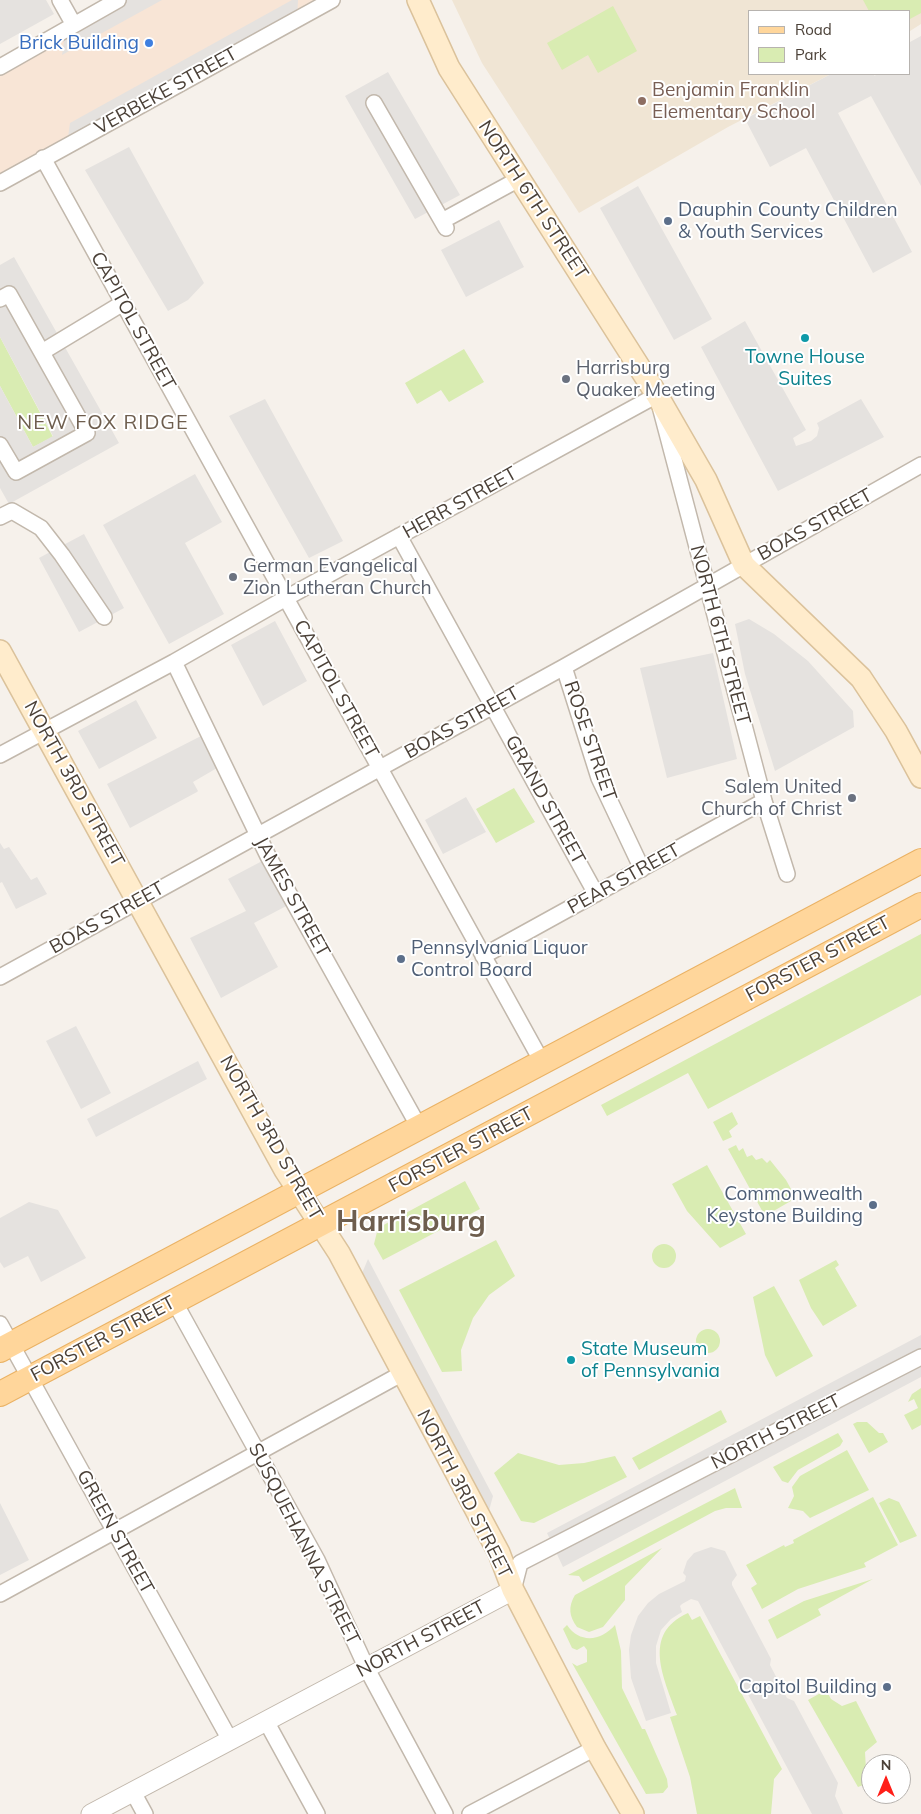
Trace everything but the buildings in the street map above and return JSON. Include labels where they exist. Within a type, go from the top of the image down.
[{"type":"main road","name":"NORTH 6TH STREET","points":[[418,0],[449,68],[657,394],[706,480],[744,565]]},
{"type":"main road","points":[[744,565],[860,678],[896,731],[921,776]]},
{"type":"main road","name":"NORTH 3RD STREET","points":[[0,651],[285,1170],[339,1254],[498,1553],[513,1590],[595,1748],[633,1814]]},
{"type":"main road","name":"FORSTER STREET","points":[[4,1339],[299,1191],[921,861]]},
{"type":"main road","name":"FORSTER STREET","points":[[0,1394],[921,905]]},
{"type":"street","points":[[60,0],[74,25]]},
{"type":"street","points":[[0,67],[118,0]]},
{"type":"street","name":"VERBEKE STREET","points":[[0,183],[332,0]]},
{"type":"street","points":[[374,103],[444,225],[519,179]]},
{"type":"street","name":"CAPITOL STREET","points":[[43,158],[542,1062]]},
{"type":"street","points":[[0,299],[10,294],[87,433],[16,472],[0,445]]},
{"type":"street","points":[[42,352],[123,303]]},
{"type":"street","name":"HERR STREET","points":[[0,755],[174,662],[286,598],[657,394]]},
{"type":"street","name":"NORTH 6TH STREET","points":[[657,394],[764,802],[787,874]]},
{"type":"street","name":"BOAS STREET","points":[[0,977],[564,667],[921,465]]},
{"type":"street","points":[[0,517],[12,511],[41,528],[62,555],[104,617]]},
{"type":"street","name":"GRAND STREET","points":[[399,536],[596,894]]},
{"type":"street","name":"JAMES STREET","points":[[174,662],[258,835],[419,1128]]},
{"type":"street","name":"ROSE STREET","points":[[564,667],[599,778],[642,869]]},
{"type":"street","name":"PEAR STREET","points":[[483,956],[764,802]]},
{"type":"street","name":"SUSQUEHANNA STREET","points":[[174,1302],[317,1560],[367,1669],[445,1814]]},
{"type":"street","name":"GREEN STREET","points":[[4,1339],[30,1378],[230,1740]]},
{"type":"street","name":"NORTH STREET","points":[[91,1814],[513,1590],[520,1563],[921,1356]]},
{"type":"street","points":[[0,1594],[403,1373]]},
{"type":"street","points":[[266,1721],[317,1814]]},
{"type":"street","points":[[470,1814],[595,1748]]},
{"type":"street","points":[[133,1792],[146,1814]]},
{"type":"shaded area","points":[[0,0],[46,0],[54,14],[0,44]]},
{"type":"shaded area","points":[[118,0],[332,0],[0,183],[0,67]]},
{"type":"shaded area","points":[[119,0],[162,0],[62,55],[66,29]]},
{"type":"shaded area","points":[[292,0],[298,0],[297,19],[67,145],[70,123]]},
{"type":"shaded area","name":"Benjamin Franklin Elementary School","points":[[452,0],[921,0],[921,24],[911,30],[911,10],[748,10],[748,75],[829,75],[728,127],[579,213],[482,63]]},
{"type":"shaded area","points":[[921,36],[921,186],[871,96],[838,113],[912,252],[873,273],[806,148],[770,167],[745,119],[829,75],[911,75],[911,41]]},
{"type":"shaded area","points":[[388,72],[460,195],[415,219],[345,96]]},
{"type":"shaded area","points":[[129,147],[204,283],[188,300],[168,311],[85,170]]},
{"type":"shaded area","points":[[638,186],[712,319],[674,340],[600,208]]},
{"type":"shaded area","points":[[499,220],[524,267],[466,297],[441,250]]},
{"type":"shaded area","points":[[14,257],[119,443],[9,504],[0,488],[0,386],[33,447],[53,436],[0,337],[0,265]]},
{"type":"shaded area","points":[[745,321],[806,430],[793,438],[796,446],[811,441],[817,436],[819,428],[817,423],[861,399],[884,437],[778,491],[701,347]]},
{"type":"shaded area","points":[[265,399],[343,541],[309,558],[229,416]]},
{"type":"shaded area","points":[[195,474],[222,522],[185,543],[224,614],[169,644],[103,525]]},
{"type":"shaded area","points":[[84,534],[124,608],[79,632],[39,558]]},
{"type":"shaded area","points":[[749,619],[774,634],[808,661],[853,711],[854,727],[775,771],[745,674],[735,624]]},
{"type":"shaded area","points":[[275,621],[307,681],[263,706],[231,645]]},
{"type":"shaded area","points":[[713,653],[737,759],[667,778],[640,668]]},
{"type":"shaded area","points":[[136,700],[157,738],[99,769],[78,731]]},
{"type":"shaded area","points":[[201,736],[217,768],[193,782],[197,792],[130,828],[107,784]]},
{"type":"shaded area","points":[[466,797],[486,832],[443,854],[425,820]]},
{"type":"shaded area","points":[[0,843],[4,849],[9,847],[31,880],[37,877],[47,894],[16,909],[2,882],[0,883]]},
{"type":"shaded area","points":[[266,859],[292,903],[254,923],[278,967],[221,998],[190,938],[246,911],[228,879]]},
{"type":"shaded area","points":[[76,1026],[111,1093],[81,1109],[46,1041]]},
{"type":"shaded area","points":[[198,1061],[207,1079],[96,1137],[87,1119]]},
{"type":"shaded area","points":[[29,1202],[58,1210],[86,1258],[41,1282],[28,1256],[4,1268],[0,1262],[0,1218]]},
{"type":"shaded area","points":[[368,1259],[493,1496],[487,1518],[360,1278]]},
{"type":"shaded area","points":[[921,1335],[921,1377],[563,1567],[547,1533]]},
{"type":"shaded area","points":[[0,1503],[29,1560],[0,1575]]},
{"type":"shaded area","points":[[711,1547],[725,1551],[737,1575],[732,1585],[771,1659],[770,1665],[787,1698],[794,1701],[838,1783],[835,1796],[843,1814],[812,1814],[698,1601],[691,1599],[682,1604],[680,1606],[682,1612],[671,1619],[661,1630],[656,1646],[656,1663],[671,1713],[646,1721],[631,1678],[629,1650],[631,1635],[638,1616],[648,1603],[659,1594],[685,1581],[686,1576],[683,1573],[687,1561],[694,1553]]},
{"type":"green space","points":[[863,0],[921,0],[921,13],[911,18],[911,10],[868,10]]},
{"type":"green space","points":[[613,6],[637,51],[598,73],[588,55],[562,70],[547,43]]},
{"type":"green space","points":[[0,337],[53,437],[33,447],[0,386]]},
{"type":"green space","points":[[464,349],[484,382],[449,402],[441,390],[417,404],[405,383]]},
{"type":"green space","points":[[514,788],[535,822],[496,843],[476,809]]},
{"type":"green space","points":[[921,934],[921,995],[708,1109],[688,1073],[607,1116],[601,1105]]},
{"type":"green space","points":[[732,1112],[738,1124],[729,1131],[732,1137],[723,1141],[713,1122]]},
{"type":"green space","points":[[736,1145],[739,1151],[743,1148],[747,1157],[752,1155],[756,1160],[762,1158],[767,1163],[770,1160],[786,1180],[796,1198],[765,1216],[728,1149]]},
{"type":"green space","points":[[707,1165],[746,1234],[720,1248],[687,1211],[672,1184]]},
{"type":"green space","points":[[465,1181],[480,1209],[383,1260],[374,1244],[378,1228]]},
{"type":"green space","points":[[496,1240],[515,1276],[489,1295],[473,1318],[461,1350],[462,1371],[442,1372],[399,1290]]},
{"type":"green space","points":[[664,1244],[673,1247],[676,1256],[673,1265],[664,1268],[655,1265],[652,1256],[655,1247]]},
{"type":"green space","points":[[836,1260],[839,1265],[835,1268],[857,1306],[823,1326],[811,1308],[799,1280]]},
{"type":"green space","points":[[774,1286],[813,1356],[776,1377],[765,1355],[753,1297]]},
{"type":"green space","points":[[708,1329],[717,1332],[720,1341],[717,1350],[708,1353],[699,1350],[696,1341],[699,1332]]},
{"type":"green space","points":[[921,1388],[921,1425],[912,1430],[904,1415],[918,1408],[914,1399],[908,1402],[912,1394]]},
{"type":"green space","points":[[721,1410],[727,1422],[639,1470],[632,1458]]},
{"type":"green space","points":[[867,1422],[879,1433],[883,1433],[888,1442],[869,1453],[853,1424]]},
{"type":"green space","points":[[838,1433],[843,1441],[840,1446],[798,1470],[788,1483],[782,1481],[773,1467]]},
{"type":"green space","points":[[847,1450],[869,1490],[810,1518],[803,1511],[788,1508],[794,1496],[792,1487],[800,1476]]},
{"type":"green space","points":[[518,1453],[559,1465],[584,1463],[615,1456],[627,1477],[534,1523],[521,1521],[494,1473]]},
{"type":"green space","points":[[735,1488],[742,1508],[726,1508],[715,1511],[583,1582],[579,1576],[568,1575]]},
{"type":"green space","points":[[873,1497],[898,1545],[864,1563],[866,1567],[798,1589],[762,1609],[751,1588],[757,1584],[746,1565],[784,1545],[785,1547],[794,1543],[793,1540]]},
{"type":"green space","points":[[889,1498],[899,1502],[917,1536],[900,1543],[879,1503]]},
{"type":"green space","points":[[662,1548],[625,1586],[625,1600],[603,1627],[589,1632],[577,1627],[570,1611],[575,1595]]},
{"type":"green space","points":[[873,1579],[818,1609],[821,1615],[777,1639],[768,1620],[804,1601]]},
{"type":"green space","points":[[688,1613],[692,1620],[700,1616],[782,1769],[774,1779],[771,1814],[697,1814],[690,1777],[670,1717],[677,1715],[662,1672],[660,1658],[660,1645],[665,1633],[674,1622]]},
{"type":"green space","points":[[567,1625],[578,1635],[584,1638],[591,1638],[603,1634],[615,1625],[621,1651],[622,1688],[642,1729],[645,1729],[667,1779],[668,1787],[663,1793],[646,1794],[572,1663],[577,1666],[587,1662],[587,1650],[584,1646],[577,1650],[572,1648],[563,1629]]},
{"type":"green space","points":[[826,1690],[831,1699],[842,1706],[856,1701],[877,1742],[865,1754],[861,1754],[861,1786],[858,1787],[808,1700]]},
{"type":"place","name":"Brick Building","points":[[149,43]]},
{"type":"place","name":"Benjamin Franklin Elementary School","points":[[642,101]]},
{"type":"place","name":"Dauphin County Children & Youth Services","points":[[668,221]]},
{"type":"place","name":"Towne House Suites","points":[[805,338]]},
{"type":"place","name":"Harrisburg Quaker Meeting","points":[[566,379]]},
{"type":"place","name":"German Evangelical Zion Lutheran Church","points":[[233,577]]},
{"type":"place","name":"Salem United Church of Christ","points":[[852,798]]},
{"type":"place","name":"Pennsylvania Liquor Control Board","points":[[401,959]]},
{"type":"place","name":"Commonwealth Keystone Building","points":[[873,1205]]},
{"type":"place","name":"State Museum of Pennsylvania","points":[[571,1360]]},
{"type":"place","name":"Capitol Building","points":[[887,1687]]},
{"type":"district","name":"NEW FOX RIDGE","points":[[103,423]]},
{"type":"district","name":"Harrisburg","points":[[411,1222]]}]
